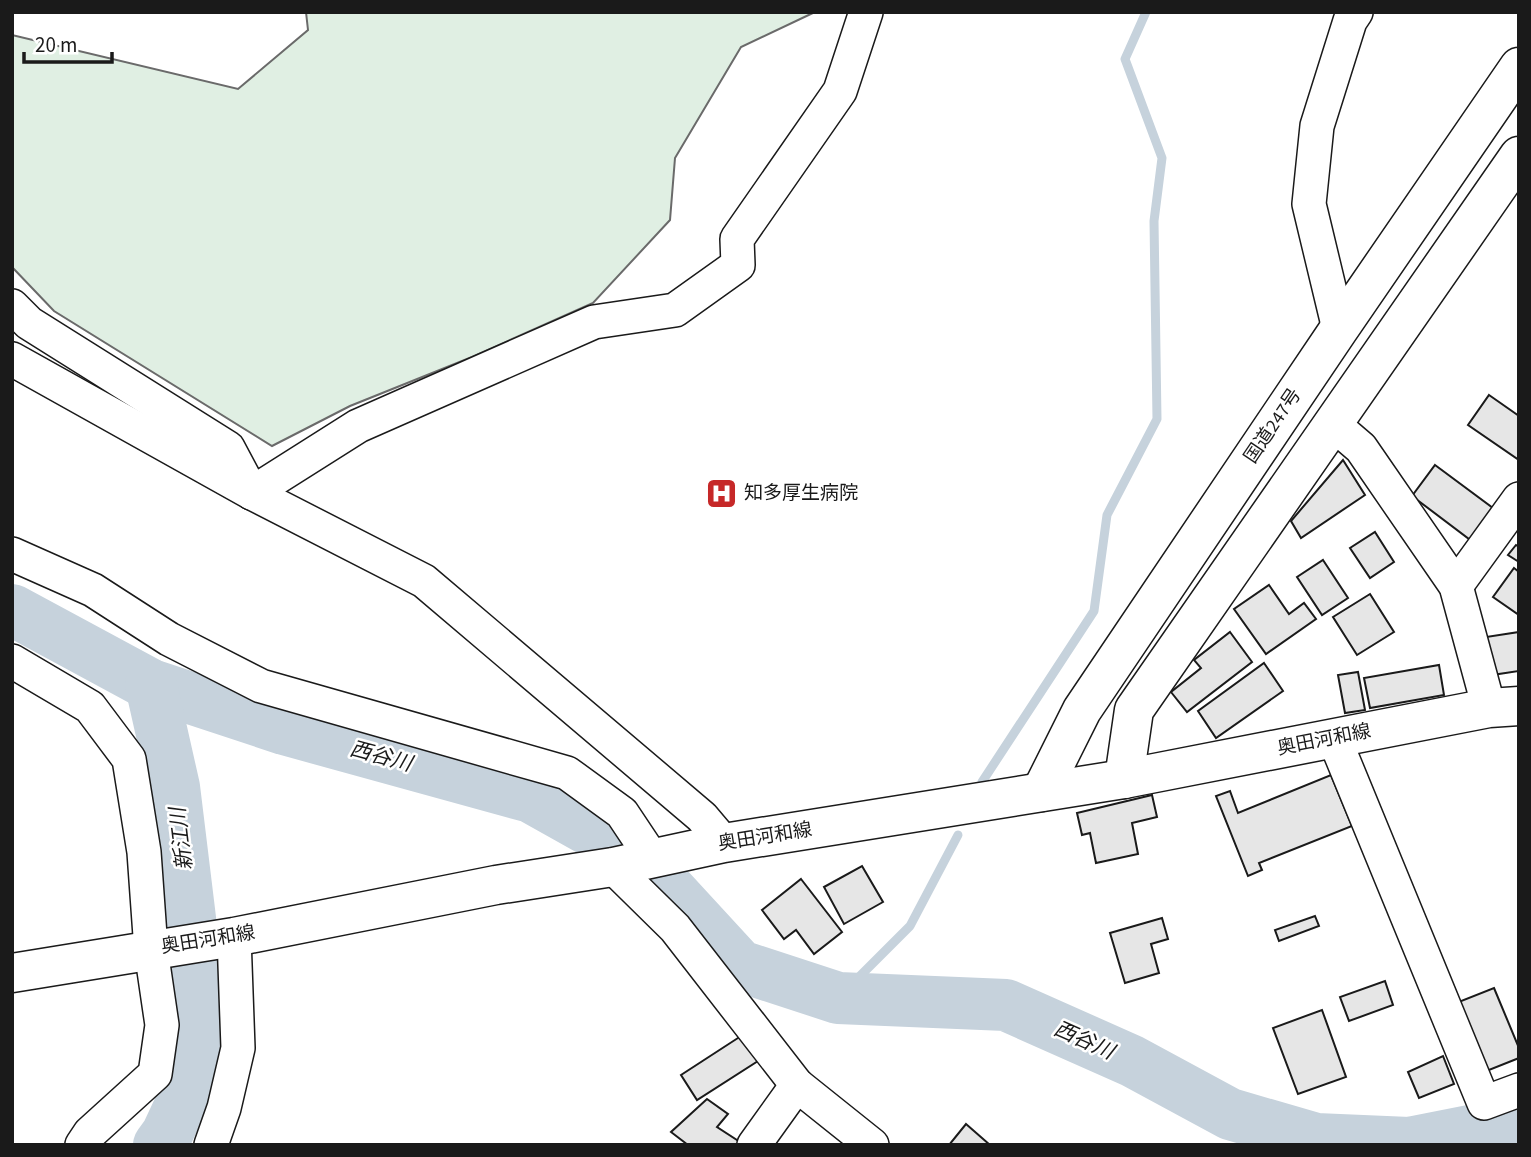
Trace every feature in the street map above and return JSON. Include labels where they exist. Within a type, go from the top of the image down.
[{"type":"main road","name":"国道247号","points":[[1041,792],[1082,710],[1519,67]]},
{"type":"main road","points":[[1124,779],[1134,710],[1519,156]]},
{"type":"main road","name":"奥田河和線","points":[[12,972],[234,937],[496,885],[613,867],[724,844],[1124,779],[1504,707]]},
{"type":"street","points":[[252,493],[358,426],[594,322],[675,310],[738,265],[737,239],[840,91],[866,12]]},
{"type":"street","points":[[1339,329],[1309,204],[1317,126],[1350,21],[1356,12]]},
{"type":"street","points":[[12,306],[29,323],[229,448],[252,493]]},
{"type":"street","points":[[12,359],[252,493],[424,581],[702,817],[724,844]]},
{"type":"street","points":[[1334,424],[1361,448],[1456,586],[1504,707]]},
{"type":"street","points":[[1456,586],[1519,499]]},
{"type":"street","points":[[12,554],[93,590],[169,639],[261,686],[567,774],[622,813],[669,855]]},
{"type":"street","points":[[12,661],[90,707],[129,759],[144,852],[151,950],[162,1025],[155,1074],[90,1133],[82,1145]]},
{"type":"street","points":[[1334,738],[1484,1103],[1519,1090]]},
{"type":"street","points":[[613,867],[674,928],[797,1085],[872,1145]]},
{"type":"street","points":[[211,1145],[224,1108],[238,1048],[234,937]]},
{"type":"street","points":[[754,1145],[797,1085]]},
{"type":"green space","points":[[306,12],[815,12],[741,47],[675,158],[670,220],[593,303],[472,357],[350,406],[272,446],[54,311],[12,267],[12,35],[238,89],[308,30]]},
{"type":"building","points":[[1489,395],[1519,416],[1519,460],[1468,425]]},
{"type":"building","points":[[1343,460],[1365,495],[1301,538],[1291,521]]},
{"type":"building","points":[[1435,465],[1497,511],[1473,542],[1412,496]]},
{"type":"building","points":[[1375,532],[1394,562],[1370,578],[1350,548]]},
{"type":"building","points":[[1516,545],[1519,547],[1519,562],[1508,555]]},
{"type":"building","points":[[1323,560],[1348,598],[1322,615],[1297,577]]},
{"type":"building","points":[[1514,568],[1519,572],[1519,615],[1493,597]]},
{"type":"building","points":[[1269,585],[1289,614],[1304,603],[1316,619],[1266,654],[1234,609]]},
{"type":"building","points":[[1370,594],[1394,632],[1357,655],[1333,617]]},
{"type":"building","points":[[1230,632],[1252,662],[1187,712],[1171,692],[1201,668],[1194,660]]},
{"type":"building","points":[[1519,632],[1519,671],[1492,675],[1486,637]]},
{"type":"building","points":[[1264,663],[1283,691],[1216,738],[1198,711]]},
{"type":"building","points":[[1439,665],[1444,695],[1370,708],[1364,678]]},
{"type":"building","points":[[1358,672],[1365,710],[1345,713],[1338,675]]},
{"type":"building","points":[[1331,775],[1352,826],[1259,863],[1262,870],[1248,876],[1216,796],[1230,791],[1238,813]]},
{"type":"building","points":[[1152,795],[1157,817],[1132,823],[1138,854],[1096,863],[1090,833],[1082,835],[1077,813]]},
{"type":"building","points":[[862,866],[883,902],[844,924],[824,887]]},
{"type":"building","points":[[801,879],[842,932],[814,954],[796,930],[784,939],[762,910]]},
{"type":"building","points":[[1315,916],[1319,926],[1279,941],[1275,930]]},
{"type":"building","points":[[1162,918],[1168,939],[1151,944],[1159,973],[1125,983],[1110,933]]},
{"type":"building","points":[[1385,981],[1393,1005],[1349,1021],[1340,997]]},
{"type":"building","points":[[1494,988],[1519,1048],[1519,1058],[1484,1072],[1456,1003]]},
{"type":"building","points":[[1322,1010],[1346,1077],[1298,1094],[1273,1028]]},
{"type":"building","points":[[741,1036],[758,1061],[697,1100],[681,1075]]},
{"type":"building","points":[[1443,1056],[1454,1084],[1419,1098],[1408,1072]]},
{"type":"building","points":[[707,1099],[728,1114],[717,1127],[740,1142],[738,1145],[688,1145],[671,1132]]},
{"type":"building","points":[[966,1124],[990,1145],[949,1145]]},
{"type":"waterway","points":[[982,782],[1094,611],[1107,515],[1157,419],[1154,221],[1162,158],[1125,59],[1146,12]]},
{"type":"waterway","name":"西谷川","points":[[12,610],[151,685],[284,729],[531,797],[606,839]]},
{"type":"waterway","name":"新江川","points":[[151,685],[174,787],[197,976],[195,1074],[167,1134],[159,1145]]},
{"type":"waterway","points":[[838,998],[910,926],[958,835]]},
{"type":"waterway","name":"西谷川","points":[[671,891],[740,966],[838,998],[1006,1005],[1132,1061],[1230,1114],[1316,1139],[1409,1143],[1495,1126],[1519,1117]]},
{"type":"place","name":"知多厚生病院","points":[[721,493]]}]
